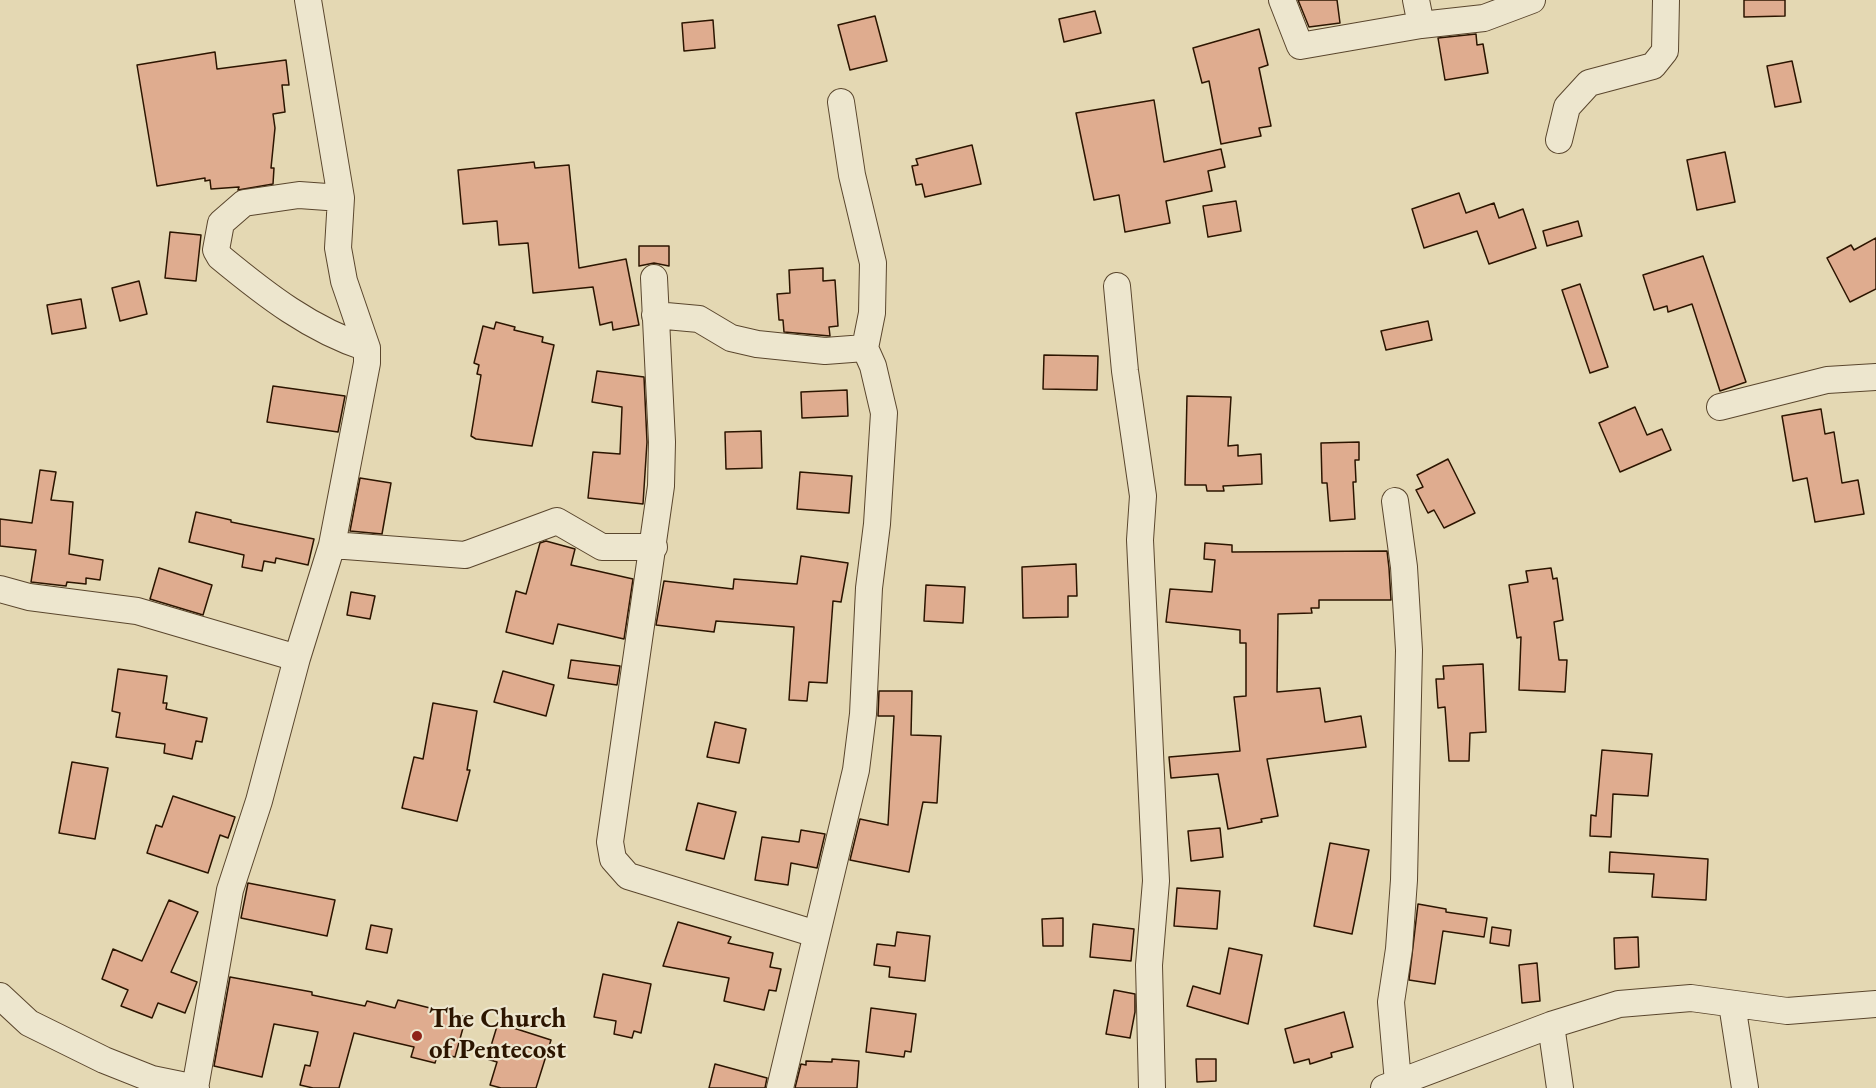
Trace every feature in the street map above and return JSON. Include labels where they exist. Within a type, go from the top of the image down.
[{"type":"street","points":[[0,996],[29,1023],[151,1084],[195,1088],[230,890],[332,545],[365,384],[367,348],[344,281],[338,248],[340,198],[308,0]]},
{"type":"street","points":[[1282,0],[1300,46],[1421,25],[1484,18],[1532,0]]},
{"type":"street","points":[[1416,0],[1421,25]]},
{"type":"street","points":[[1559,140],[1567,107],[1588,83],[1653,66],[1665,51],[1666,0]]},
{"type":"street","points":[[780,1088],[856,770],[863,714],[869,588],[877,524],[884,413],[873,366],[865,348],[872,313],[873,263],[852,175],[841,102]]},
{"type":"street","points":[[340,198],[299,195],[244,203],[221,222],[216,250],[220,257],[284,308],[338,339],[367,348]]},
{"type":"street","points":[[654,278],[662,442],[654,546],[610,842],[613,859],[628,876],[816,934]]},
{"type":"street","points":[[1117,286],[1125,371],[1143,496],[1140,540],[1156,881],[1149,966],[1152,1088]]},
{"type":"street","points":[[655,315],[699,319],[731,338],[757,344],[825,351],[865,348]]},
{"type":"street","points":[[1720,407],[1827,380],[1876,377]]},
{"type":"street","points":[[1395,501],[1404,567],[1409,650],[1404,880],[1399,949],[1390,1002],[1390,1085],[1478,1055],[1551,1025],[1618,1004],[1691,998],[1787,1011],[1876,1004]]},
{"type":"street","points":[[332,545],[465,555],[557,521],[602,547],[654,546]]},
{"type":"street","points":[[0,589],[29,597],[137,611],[297,658]]},
{"type":"street","points":[[1732,1004],[1745,1088]]},
{"type":"street","points":[[1551,1025],[1560,1088]]},
{"type":"building","points":[[1298,0],[1337,0],[1340,23],[1309,27]]},
{"type":"building","points":[[1744,0],[1785,0],[1785,16],[1744,17]]},
{"type":"building","points":[[1095,11],[1101,33],[1064,42],[1059,19]]},
{"type":"building","points":[[875,16],[887,61],[850,70],[838,25]]},
{"type":"building","points":[[713,20],[715,48],[684,51],[682,23]]},
{"type":"building","points":[[1259,29],[1268,65],[1259,68],[1271,126],[1259,128],[1261,136],[1221,144],[1209,81],[1202,83],[1193,48]]},
{"type":"building","points":[[1476,34],[1477,45],[1483,44],[1488,73],[1445,80],[1438,38]]},
{"type":"building","points":[[215,52],[217,69],[286,60],[289,85],[282,85],[285,112],[273,114],[275,128],[271,168],[274,168],[273,184],[238,190],[239,187],[211,189],[210,180],[205,181],[205,178],[157,186],[137,65]]},
{"type":"building","points":[[1792,61],[1801,102],[1775,107],[1767,66]]},
{"type":"building","points":[[1154,100],[1164,162],[1221,149],[1225,167],[1208,171],[1212,191],[1166,201],[1170,223],[1125,232],[1119,195],[1094,200],[1076,113]]},
{"type":"building","points":[[972,145],[981,184],[925,197],[922,184],[916,185],[912,166],[918,165],[916,159]]},
{"type":"building","points":[[1725,152],[1735,202],[1697,210],[1687,160]]},
{"type":"building","points":[[534,162],[535,168],[569,165],[579,268],[626,259],[639,325],[613,330],[612,322],[600,325],[593,287],[533,293],[528,243],[499,245],[497,221],[463,224],[458,170]]},
{"type":"building","points":[[1459,193],[1466,213],[1494,203],[1499,218],[1523,209],[1536,248],[1489,264],[1477,231],[1424,248],[1412,209]]},
{"type":"building","points":[[1236,201],[1241,231],[1208,237],[1203,206]]},
{"type":"building","points":[[1578,221],[1582,236],[1547,246],[1543,231]]},
{"type":"building","points":[[170,232],[201,235],[196,281],[165,278]]},
{"type":"building","points":[[1876,238],[1876,289],[1850,302],[1827,258],[1851,245],[1854,250]]},
{"type":"building","points":[[639,246],[669,246],[669,266],[654,263],[639,266]]},
{"type":"building","points":[[1703,256],[1746,382],[1720,391],[1692,304],[1668,312],[1667,306],[1654,310],[1643,275]]},
{"type":"building","points":[[823,268],[823,281],[835,280],[838,326],[829,327],[830,336],[784,332],[783,320],[779,320],[777,294],[790,293],[789,270]]},
{"type":"building","points":[[139,281],[147,314],[120,321],[112,288]]},
{"type":"building","points":[[1580,284],[1608,367],[1590,373],[1562,290]]},
{"type":"building","points":[[81,299],[86,328],[52,334],[47,305]]},
{"type":"building","points":[[1428,321],[1432,340],[1386,350],[1381,331]]},
{"type":"building","points":[[496,322],[515,327],[514,330],[543,337],[542,342],[554,345],[532,446],[476,439],[471,436],[481,375],[477,374],[479,365],[474,363],[483,326],[494,329]]},
{"type":"building","points":[[1044,355],[1098,356],[1097,390],[1043,389]]},
{"type":"building","points":[[597,371],[644,377],[647,442],[643,504],[588,498],[593,452],[620,454],[622,407],[592,402]]},
{"type":"building","points":[[273,386],[345,396],[338,432],[267,422]]},
{"type":"building","points":[[847,390],[848,416],[802,418],[801,392]]},
{"type":"building","points":[[1187,396],[1231,397],[1228,446],[1238,445],[1238,456],[1261,454],[1262,484],[1223,486],[1224,491],[1207,491],[1206,485],[1185,485]]},
{"type":"building","points":[[1635,407],[1647,435],[1662,429],[1671,450],[1620,472],[1599,423]]},
{"type":"building","points":[[1821,409],[1825,434],[1834,432],[1842,483],[1858,480],[1864,514],[1815,522],[1807,478],[1793,481],[1782,416]]},
{"type":"building","points":[[761,431],[762,468],[726,469],[725,432]]},
{"type":"building","points":[[1359,442],[1359,460],[1355,460],[1356,482],[1353,482],[1355,519],[1330,521],[1327,483],[1322,483],[1321,443]]},
{"type":"building","points":[[1448,459],[1475,513],[1444,528],[1434,510],[1428,513],[1416,490],[1423,487],[1417,475]]},
{"type":"building","points":[[40,470],[56,472],[51,500],[73,502],[69,554],[103,560],[100,580],[86,578],[86,584],[67,582],[66,586],[31,582],[36,550],[0,546],[0,519],[32,523]]},
{"type":"building","points":[[800,472],[852,476],[849,513],[797,509]]},
{"type":"building","points":[[360,478],[391,483],[382,534],[350,531]]},
{"type":"building","points":[[196,512],[231,520],[231,522],[314,539],[308,565],[276,558],[275,563],[264,561],[262,571],[242,567],[244,555],[189,542]]},
{"type":"building","points":[[546,541],[575,549],[571,565],[633,579],[624,639],[558,624],[553,644],[506,632],[516,591],[526,594],[540,543]]},
{"type":"building","points":[[1205,543],[1232,545],[1232,552],[1387,551],[1389,568],[1391,600],[1319,600],[1319,608],[1311,608],[1312,613],[1278,614],[1277,692],[1320,688],[1325,722],[1361,716],[1366,747],[1267,759],[1278,816],[1228,829],[1218,774],[1171,778],[1169,757],[1240,751],[1234,697],[1246,696],[1246,643],[1240,643],[1240,630],[1166,622],[1170,589],[1212,592],[1215,560],[1204,559]]},
{"type":"building","points":[[801,556],[848,563],[841,602],[833,601],[827,683],[809,682],[807,701],[789,700],[794,627],[716,621],[714,632],[656,625],[664,581],[733,589],[734,579],[797,584]]},
{"type":"building","points":[[1076,564],[1077,596],[1068,596],[1068,617],[1023,618],[1022,567]]},
{"type":"building","points":[[159,568],[212,585],[203,615],[150,599]]},
{"type":"building","points":[[1551,568],[1553,579],[1557,578],[1563,620],[1554,622],[1559,660],[1567,660],[1565,692],[1519,690],[1521,637],[1517,638],[1509,585],[1528,582],[1526,571]]},
{"type":"building","points":[[926,585],[965,587],[963,623],[924,621]]},
{"type":"building","points":[[351,592],[375,596],[370,619],[347,615]]},
{"type":"building","points":[[571,660],[620,666],[617,685],[568,678]]},
{"type":"building","points":[[1483,664],[1486,732],[1470,733],[1469,761],[1449,761],[1445,707],[1438,708],[1436,679],[1444,679],[1443,666]]},
{"type":"building","points":[[118,669],[167,676],[163,703],[167,703],[166,709],[207,718],[202,742],[196,741],[192,759],[164,753],[165,744],[116,737],[120,713],[112,711]]},
{"type":"building","points":[[503,671],[554,685],[546,716],[494,702]]},
{"type":"building","points":[[879,691],[912,691],[911,735],[941,736],[937,803],[923,802],[909,872],[850,860],[860,819],[888,825],[894,716],[878,716]]},
{"type":"building","points":[[433,703],[477,711],[467,770],[470,770],[457,821],[402,808],[414,757],[423,759]]},
{"type":"building","points":[[715,722],[746,729],[739,763],[707,757]]},
{"type":"building","points":[[1602,750],[1652,754],[1648,796],[1613,794],[1611,837],[1590,836],[1591,815],[1596,816]]},
{"type":"building","points":[[72,762],[108,768],[95,839],[59,833]]},
{"type":"building","points":[[173,796],[235,817],[228,838],[220,835],[208,873],[147,853],[156,825],[162,827]]},
{"type":"building","points":[[698,803],[736,812],[724,859],[686,850]]},
{"type":"building","points":[[1220,828],[1223,857],[1191,861],[1188,831]]},
{"type":"building","points":[[801,830],[825,834],[817,868],[791,863],[788,885],[755,880],[762,837],[799,842]]},
{"type":"building","points":[[1330,843],[1369,850],[1352,934],[1314,926]]},
{"type":"building","points":[[1610,852],[1708,859],[1706,900],[1652,897],[1654,874],[1609,872]]},
{"type":"building","points":[[248,883],[335,900],[327,936],[241,918]]},
{"type":"building","points":[[1177,888],[1220,891],[1217,929],[1174,926]]},
{"type":"building","points":[[169,900],[198,912],[171,972],[197,982],[185,1013],[158,1003],[152,1018],[121,1006],[128,990],[102,979],[113,949],[142,961]]},
{"type":"building","points":[[1418,904],[1446,909],[1446,912],[1487,918],[1484,937],[1443,931],[1435,984],[1409,980]]},
{"type":"building","points":[[1063,918],[1063,946],[1043,946],[1042,919]]},
{"type":"building","points":[[678,922],[731,937],[728,943],[773,953],[770,967],[781,969],[776,991],[769,990],[764,1010],[724,1001],[729,978],[663,966]]},
{"type":"building","points":[[1093,924],[1134,929],[1131,961],[1090,957]]},
{"type":"building","points":[[371,925],[392,929],[387,953],[366,949]]},
{"type":"building","points":[[1492,927],[1511,930],[1509,946],[1490,943]]},
{"type":"building","points":[[897,932],[930,936],[925,981],[889,977],[890,967],[874,965],[877,944],[895,946]]},
{"type":"building","points":[[1638,937],[1639,967],[1615,969],[1614,938]]},
{"type":"building","points":[[1229,948],[1262,955],[1248,1024],[1187,1006],[1193,986],[1220,994]]},
{"type":"building","points":[[1537,963],[1540,1001],[1522,1003],[1519,965]]},
{"type":"building","points":[[603,974],[651,984],[641,1033],[634,1031],[632,1038],[614,1034],[616,1021],[594,1017]]},
{"type":"building","points":[[230,977],[312,992],[312,995],[365,1006],[367,1001],[395,1008],[398,1000],[466,1017],[455,1057],[438,1053],[435,1063],[411,1057],[414,1047],[354,1033],[339,1088],[313,1088],[300,1085],[305,1065],[310,1066],[318,1032],[274,1024],[262,1077],[214,1066]]},
{"type":"building","points":[[1114,990],[1135,994],[1135,1012],[1130,1038],[1106,1034]]},
{"type":"building","points":[[871,1008],[916,1014],[911,1052],[905,1051],[904,1057],[866,1052]]},
{"type":"building","points":[[1344,1012],[1353,1047],[1331,1053],[1332,1057],[1310,1064],[1309,1059],[1294,1063],[1285,1029]]},
{"type":"building","points":[[498,1023],[551,1040],[536,1088],[501,1088],[490,1085],[497,1062],[487,1059]]},
{"type":"building","points":[[832,1059],[859,1061],[857,1088],[795,1088],[801,1064],[806,1065],[806,1061],[832,1062]]},
{"type":"building","points":[[1196,1059],[1216,1059],[1216,1081],[1197,1082]]},
{"type":"building","points":[[715,1064],[767,1078],[765,1088],[709,1088]]},
{"type":"place","name":"The Church of Pentecost","points":[[417,1036]]}]
